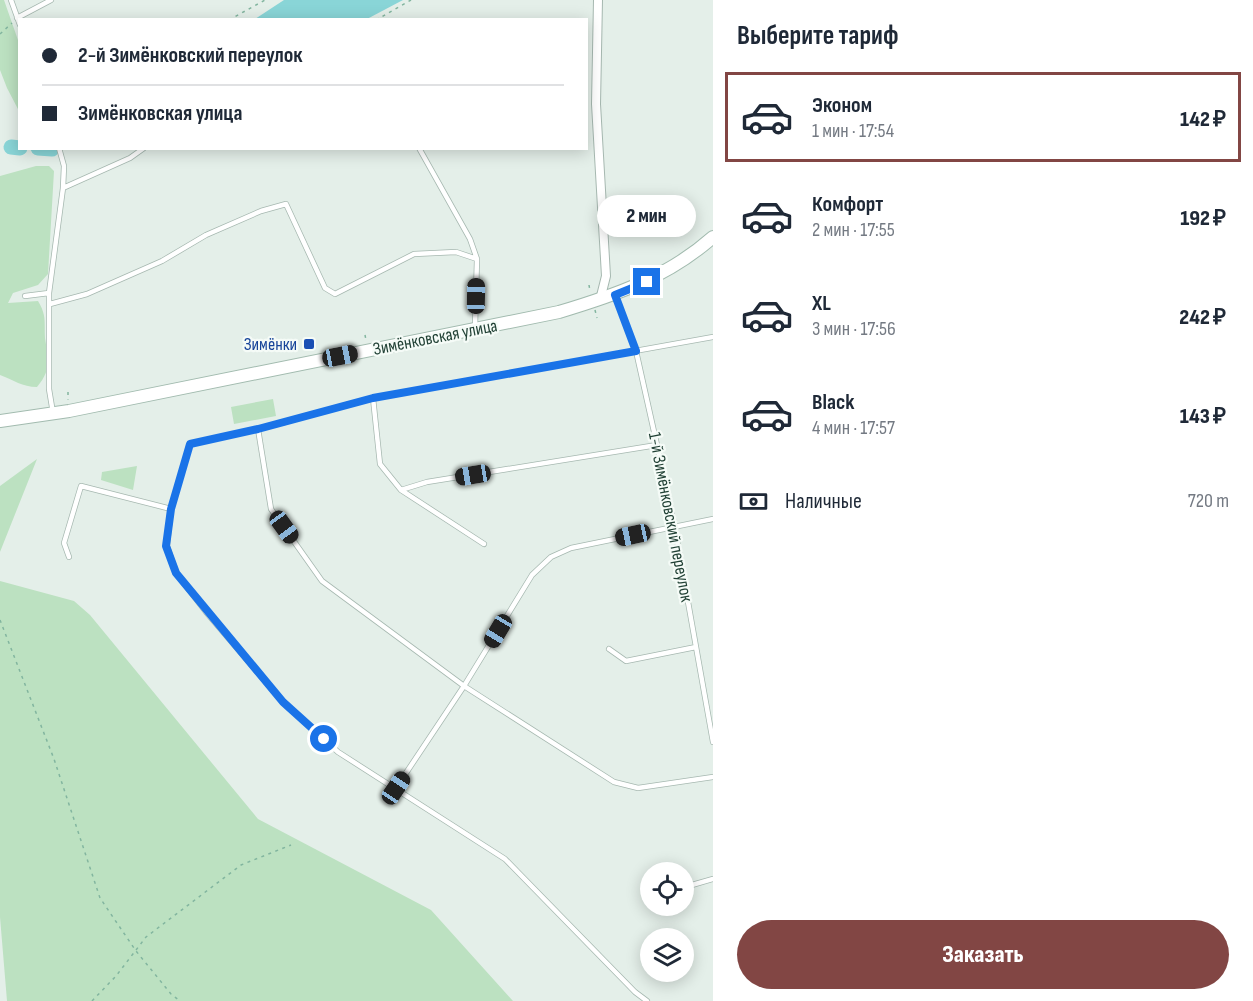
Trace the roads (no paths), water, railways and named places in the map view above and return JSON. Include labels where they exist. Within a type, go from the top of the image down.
[{"type":"main road","name":"Зимёнковская улица","points":[[0,421],[53,413],[559,312],[615,295],[667,271],[713,237]]},
{"type":"street","points":[[598,0],[596,104],[606,276],[600,300]]},
{"type":"lane","points":[[11,0],[17,18],[51,0]]},
{"type":"lane","points":[[53,413],[49,389],[49,293],[63,188],[64,166],[60,150]]},
{"type":"lane","points":[[63,188],[130,158],[141,150]]},
{"type":"lane","points":[[420,150],[471,239],[477,259],[475,329]]},
{"type":"lane","points":[[50,303],[87,294],[162,261],[206,235],[261,211],[286,204],[325,288],[335,294],[414,254],[456,252],[477,259]]},
{"type":"lane","points":[[25,296],[49,293]]},
{"type":"lane","name":"1-й Зимёнковский переулок","points":[[615,295],[636,351],[657,446],[674,526],[713,742]]},
{"type":"lane","points":[[647,1001],[635,992],[505,859],[338,752],[283,702],[206,612],[176,573],[166,546],[171,509],[190,444],[258,429],[373,398],[713,338]]},
{"type":"lane","points":[[373,398],[380,464],[401,490],[484,544]]},
{"type":"lane","points":[[258,429],[271,509],[322,581],[464,686],[614,782],[639,788],[713,777]]},
{"type":"lane","points":[[401,490],[427,482],[657,446]]},
{"type":"lane","points":[[69,557],[64,543],[81,486],[171,509]]},
{"type":"lane","points":[[396,788],[464,686],[532,575],[551,557],[572,548],[713,519]]},
{"type":"lane","points":[[609,649],[626,661],[696,647]]},
{"type":"lane","points":[[694,885],[713,879]]},
{"type":"water","points":[[284,0],[403,0],[369,18],[257,18]]},
{"type":"waterway","points":[[11,147],[18,148]]},
{"type":"place","name":"Зимёнки","points":[[309,344]]}]
